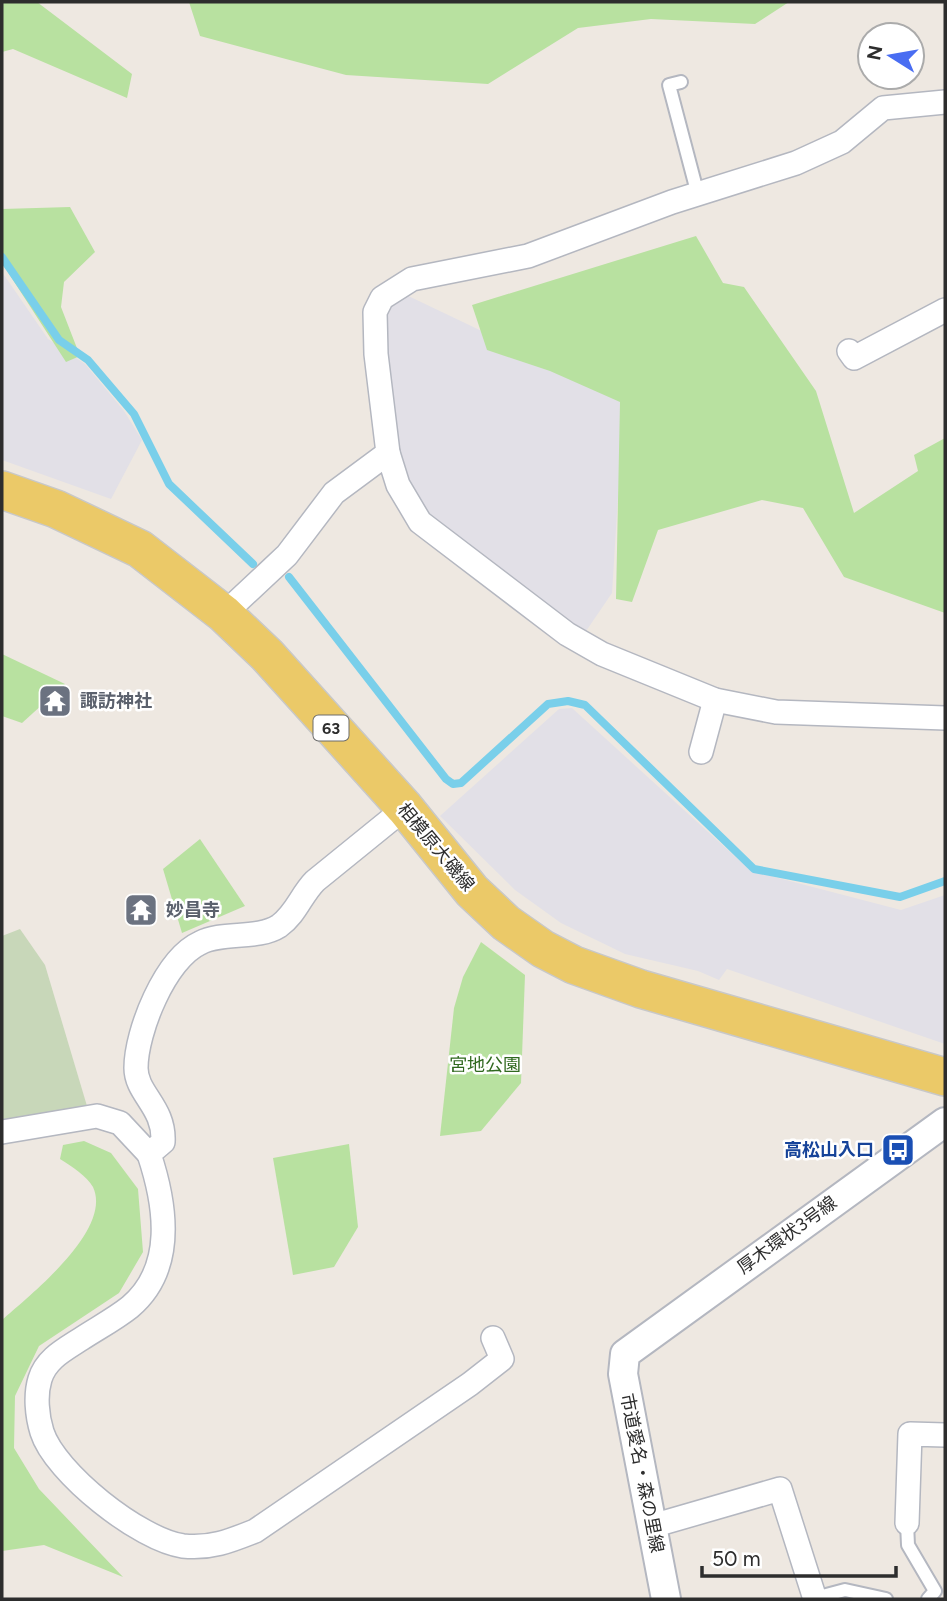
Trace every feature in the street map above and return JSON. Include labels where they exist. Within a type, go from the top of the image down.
[{"type":"main road","name":"相模原大磯線","points":[[2,490],[56,509],[140,549],[224,614],[267,655],[405,808],[472,891],[506,923],[543,949],[584,969],[641,989],[945,1077]]},
{"type":"street","points":[[945,102],[883,108],[842,142],[822,151],[528,256],[412,279],[382,298],[375,312],[376,354],[388,453],[398,485],[420,522],[557,626],[602,654],[716,700],[776,712],[945,718]]},
{"type":"street","points":[[849,351],[853,358],[945,310]]},
{"type":"street","points":[[224,614],[287,555],[334,493],[388,453]]},
{"type":"street","points":[[701,752],[716,700]]},
{"type":"street","points":[[149,1154],[163,1142],[164,1125],[135,1072],[138,1042],[144,1023],[182,956],[200,943],[276,928],[294,914],[304,893],[316,881],[405,808]]},
{"type":"street","points":[[2,1132],[97,1116],[120,1123],[149,1154],[160,1187],[164,1222],[160,1263],[148,1287],[130,1307],[51,1358],[40,1379],[37,1404],[42,1434],[58,1458],[127,1524],[181,1546],[216,1546],[255,1531],[470,1384],[502,1359],[494,1338]]},
{"type":"street","name":"厚木環状3号線","points":[[629,1349],[945,1122]]},
{"type":"street","name":"市道愛名・森の里線","points":[[629,1349],[623,1362],[624,1374],[666,1599]]},
{"type":"street","points":[[907,1523],[910,1434],[945,1435]]},
{"type":"street","points":[[652,1526],[780,1489],[815,1599]]},
{"type":"lane","points":[[681,82],[669,85],[698,195]]},
{"type":"lane","points":[[907,1523],[908,1545],[935,1591],[928,1599]]},
{"type":"lane","points":[[815,1599],[845,1590],[886,1599]]},
{"type":"shaded area","points":[[2,272],[48,339],[85,364],[124,411],[142,440],[111,499],[2,460]]},
{"type":"shaded area","points":[[400,292],[624,399],[612,593],[582,637],[435,526],[396,460],[382,353],[384,303]]},
{"type":"shaded area","points":[[572,708],[751,871],[901,910],[945,895],[945,1044],[727,969],[719,980],[698,971],[625,954],[561,923],[515,890],[440,816],[559,709]]},
{"type":"green space","points":[[2,2],[37,2],[132,74],[127,98],[13,49],[2,52]]},
{"type":"green space","points":[[189,2],[789,2],[755,24],[651,19],[578,28],[488,84],[346,75],[200,36]]},
{"type":"green space","points":[[70,207],[95,252],[64,282],[61,307],[80,356],[66,362],[2,263],[2,209]]},
{"type":"green space","points":[[696,236],[723,283],[744,287],[816,391],[854,513],[918,471],[914,455],[945,438],[945,613],[844,577],[803,508],[762,500],[658,530],[632,602],[616,599],[620,402],[550,371],[487,350],[472,305]]},
{"type":"green space","points":[[2,654],[65,684],[22,723],[2,716]]},
{"type":"green space","points":[[200,839],[245,906],[182,933],[163,869]]},
{"type":"green space","points":[[20,929],[45,965],[87,1106],[2,1120],[2,936]]},
{"type":"green space","name":"宮地公園","points":[[481,942],[525,975],[521,1083],[481,1131],[440,1136],[454,1008],[463,977]]},
{"type":"green space","points":[[84,1141],[111,1153],[138,1189],[143,1252],[119,1293],[39,1346],[15,1396],[14,1448],[39,1489],[123,1577],[44,1545],[2,1551],[2,1320],[66,1260],[91,1222],[96,1204],[93,1187],[83,1175],[60,1159],[63,1145]]},
{"type":"green space","points":[[349,1144],[358,1227],[334,1267],[293,1275],[273,1158]]},
{"type":"waterway","points":[[2,257],[59,340],[88,360],[134,414],[169,484],[253,564]]},
{"type":"waterway","points":[[289,577],[446,779],[453,784],[461,783],[548,704],[568,701],[585,705],[754,869],[900,897],[945,881]]},
{"type":"place","name":"諏訪神社","points":[[55,701]]},
{"type":"place","name":"妙昌寺","points":[[141,910]]},
{"type":"place","name":"高松山入口","points":[[898,1150]]}]
